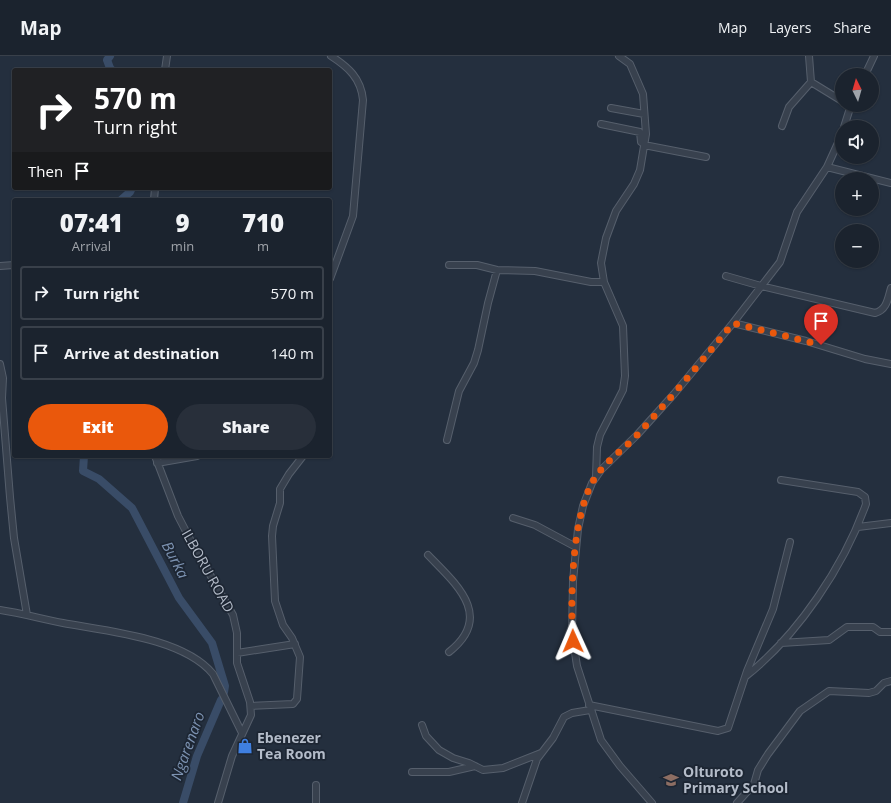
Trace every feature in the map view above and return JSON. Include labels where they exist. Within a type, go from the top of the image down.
[{"type":"street","points":[[165,68],[167,56]]},
{"type":"street","points":[[331,56],[343,64],[355,76],[361,88],[363,100],[354,216],[332,274]]},
{"type":"street","points":[[782,126],[789,107],[811,82],[809,56]]},
{"type":"street","points":[[868,68],[874,56]]},
{"type":"street","points":[[596,477],[597,447],[600,435],[623,390],[625,376],[623,326],[604,282],[601,262],[606,238],[616,212],[634,184],[640,170],[646,134],[643,94],[630,64],[621,57]]},
{"type":"street","points":[[811,82],[835,97]]},
{"type":"street","points":[[611,108],[644,114]]},
{"type":"street","points":[[601,124],[640,132],[641,142],[644,145],[706,157]]},
{"type":"street","points":[[650,802],[604,745],[589,708],[577,666],[573,641],[573,580],[580,514],[586,496],[596,477],[638,435],[733,323],[780,262],[797,212],[827,167],[835,149]]},
{"type":"street","points":[[827,167],[891,183]]},
{"type":"street","points":[[0,266],[12,265]]},
{"type":"street","points":[[449,265],[477,266],[497,270],[535,271],[591,282],[604,282]]},
{"type":"street","points":[[447,440],[459,391],[474,364],[497,270]]},
{"type":"street","points":[[726,276],[761,286],[875,313],[882,310],[886,306],[891,288]]},
{"type":"street","points":[[733,323],[806,341],[865,359],[891,364]]},
{"type":"street","points":[[0,364],[3,378],[7,462],[14,538],[27,615]]},
{"type":"street","name":"ILBORU ROAD","points":[[156,458],[170,498],[189,538],[233,615],[237,633],[239,669],[251,706]]},
{"type":"street","points":[[157,463],[186,458]]},
{"type":"street","points":[[218,803],[232,756],[250,715],[251,706],[296,703],[297,699],[300,658],[283,625],[275,600],[272,531],[280,503],[280,489],[301,458]]},
{"type":"street","points":[[0,460],[7,462]]},
{"type":"street","points":[[746,676],[764,661],[810,608],[843,556],[858,526],[866,504],[863,494],[846,489],[781,480]]},
{"type":"street","points":[[513,518],[535,525],[576,547]]},
{"type":"street","points":[[858,526],[891,523]]},
{"type":"street","points":[[522,803],[537,759],[565,716],[572,712],[589,708],[722,731],[728,728],[746,676],[773,609],[790,542]]},
{"type":"street","points":[[428,555],[462,590],[469,609],[470,621],[465,635],[460,644],[449,652]]},
{"type":"street","points":[[0,610],[166,645],[192,656],[208,668],[213,674],[242,734]]},
{"type":"street","points":[[780,643],[829,640],[847,627],[873,627],[880,632],[891,632]]},
{"type":"street","points":[[237,653],[294,644]]},
{"type":"street","points":[[737,803],[754,784],[758,770],[768,754],[800,711],[829,691],[869,693],[876,691],[884,682],[891,681]]},
{"type":"street","points":[[422,724],[426,736],[439,750],[483,770],[503,768],[541,753]]},
{"type":"street","points":[[412,772],[449,772],[475,766]]},
{"type":"street","points":[[316,785],[316,803]]},
{"type":"waterway","name":"Burka","points":[[110,56],[107,60],[110,68]]},
{"type":"waterway","name":"Burka","points":[[123,198],[131,190]]},
{"type":"waterway","name":"Burka","points":[[84,458],[83,471],[99,479],[132,508],[179,598],[212,643],[225,686],[224,692]]},
{"type":"waterway","name":"Ngarenaro","points":[[183,803],[197,756],[221,700]]},
{"type":"place","name":"Ebenezer Tea Room","points":[[245,746]]},
{"type":"place","name":"Olturoto Primary School","points":[[671,780]]},
{"type":"route","points":[[573,641],[573,580],[579,521],[586,496],[600,470],[638,435],[733,323],[821,345]]}]
